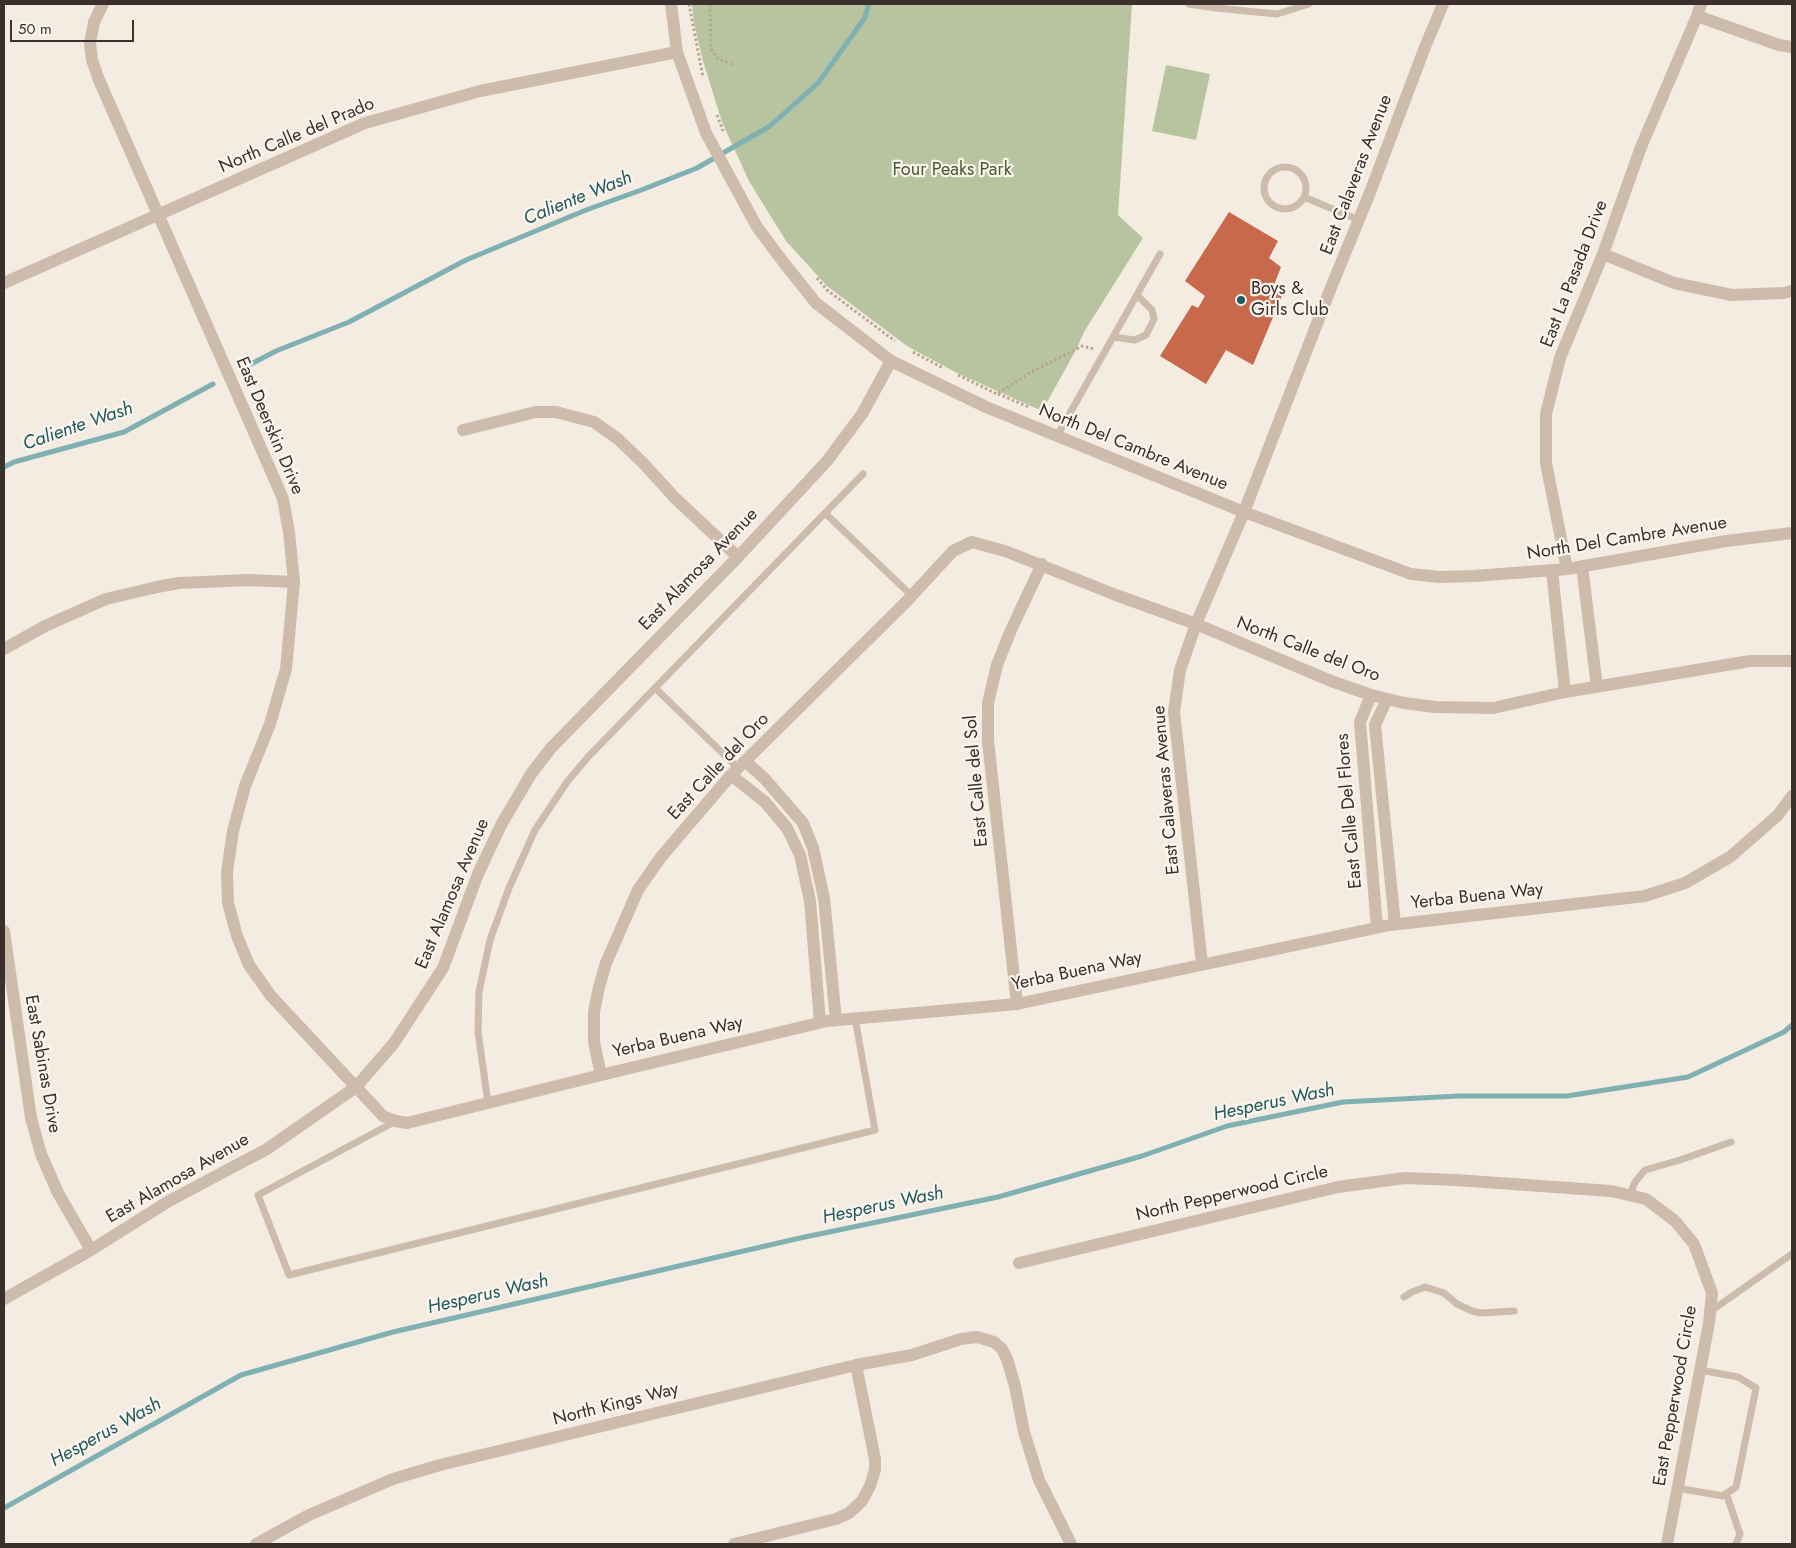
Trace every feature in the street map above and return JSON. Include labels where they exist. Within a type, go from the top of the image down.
[{"type":"street","name":"East Deerskin Drive","points":[[103,4],[94,22],[90,42],[92,60],[99,80],[283,499],[289,532],[294,582],[286,669],[270,724],[245,786],[233,831],[227,872],[228,903],[249,965],[271,996],[356,1087]]},
{"type":"street","name":"North Del Cambre Avenue","points":[[671,4],[677,52],[706,133],[757,227],[784,263],[816,303],[891,362],[986,407],[1244,512],[1411,574],[1457,577],[1552,571],[1726,541],[1792,533]]},
{"type":"street","name":"East Calaveras Avenue","points":[[1202,964],[1174,712],[1180,670],[1196,624],[1244,512],[1443,4]]},
{"type":"street","points":[[1699,10],[1779,46],[1792,48]]},
{"type":"street","name":"East La Pasada Drive","points":[[1567,569],[1546,463],[1546,414],[1560,358],[1603,254],[1641,147],[1699,10]]},
{"type":"street","name":"North Calle del Prado","points":[[4,283],[365,123],[480,91],[677,52]]},
{"type":"street","points":[[1603,254],[1674,283],[1732,295],[1792,291]]},
{"type":"street","name":"East Alamosa Avenue","points":[[4,1299],[91,1250],[169,1201],[267,1149],[356,1087],[394,1043],[443,968],[478,874],[501,825],[531,774],[550,748],[738,557],[827,461],[862,414],[891,362]]},
{"type":"street","points":[[463,430],[536,412],[556,412],[594,422],[618,439],[644,464],[674,498],[738,557]]},
{"type":"street","name":"North Calle del Oro","points":[[972,542],[1042,564],[1116,595],[1196,624],[1331,681],[1371,695],[1404,703],[1435,707],[1493,708],[1565,692],[1750,661],[1792,661]]},
{"type":"street","name":"East Calle del Oro","points":[[601,1074],[594,1042],[594,1012],[599,987],[606,963],[638,890],[661,857],[738,768],[912,596],[953,551],[972,542]]},
{"type":"street","name":"East Calle del Sol","points":[[1017,1004],[988,741],[988,703],[997,665],[1042,564]]},
{"type":"street","points":[[1582,566],[1597,687]]},
{"type":"street","points":[[1552,571],[1565,692]]},
{"type":"street","points":[[4,649],[44,626],[106,599],[157,587],[179,583],[248,580],[294,582]]},
{"type":"street","name":"East Calle Del Flores","points":[[1371,695],[1360,722],[1377,927]]},
{"type":"street","name":"East Calle Del Flores","points":[[1387,699],[1375,725],[1395,924]]},
{"type":"street","points":[[738,768],[765,779],[803,823],[813,848],[824,898],[836,1020]]},
{"type":"street","points":[[738,768],[787,828],[800,855],[810,901],[820,1022]]},
{"type":"street","name":"Yerba Buena Way","points":[[396,1121],[407,1123],[601,1074],[820,1022],[1017,1004],[1377,927],[1645,896],[1685,883],[1730,857],[1778,814],[1792,796]]},
{"type":"street","name":"East Sabinas Drive","points":[[4,931],[31,1118],[41,1154],[58,1193],[91,1250]]},
{"type":"street","points":[[356,1087],[383,1116],[396,1121]]},
{"type":"street","name":"North Pepperwood Circle","points":[[1019,1263],[1338,1187],[1405,1178],[1456,1180]]},
{"type":"street","name":"East Pepperwood Circle","points":[[1456,1180],[1611,1191],[1646,1199],[1676,1221],[1694,1244],[1712,1293],[1700,1370],[1666,1544]]},
{"type":"street","name":"North Kings Way","points":[[256,1544],[309,1515],[393,1478],[856,1365],[912,1355],[962,1339],[977,1337],[994,1342],[1002,1349],[1007,1359],[1015,1386],[1024,1432],[1039,1480],[1071,1544]]},
{"type":"street","points":[[734,1544],[836,1519],[849,1513],[862,1501],[870,1486],[875,1470],[875,1459],[856,1365]]},
{"type":"lane","points":[[1189,4],[1277,14],[1309,4]]},
{"type":"lane","points":[[1280,167],[1293,168],[1303,177],[1306,184],[1304,197],[1294,206],[1281,208],[1269,201],[1266,195],[1265,182],[1273,170],[1280,167]]},
{"type":"lane","points":[[1304,197],[1359,220]]},
{"type":"lane","points":[[1057,436],[1160,254]]},
{"type":"lane","points":[[1113,337],[1135,340],[1146,335],[1154,319],[1152,310],[1137,295]]},
{"type":"lane","points":[[488,1103],[478,1032],[478,1000],[490,940],[509,888],[535,830],[567,782],[588,757],[863,474]]},
{"type":"lane","points":[[825,513],[912,596]]},
{"type":"lane","points":[[655,688],[738,768]]},
{"type":"lane","points":[[396,1121],[258,1195],[289,1275],[875,1130],[855,1018]]},
{"type":"lane","points":[[1630,1195],[1635,1182],[1645,1170],[1731,1142]]},
{"type":"lane","points":[[1710,1312],[1792,1254]]},
{"type":"lane","points":[[1404,1297],[1425,1286],[1444,1293],[1457,1304],[1472,1311],[1481,1313],[1514,1311]]},
{"type":"lane","points":[[1677,1488],[1722,1496],[1736,1487],[1756,1388],[1738,1378],[1700,1370]]},
{"type":"lane","points":[[1726,1493],[1740,1534],[1736,1544]]},
{"type":"path","points":[[689,4],[704,84]]},
{"type":"path","points":[[710,4],[711,49],[717,58],[733,65]]},
{"type":"path","points":[[715,111],[725,137]]},
{"type":"path","points":[[812,274],[827,290],[895,341]]},
{"type":"path","points":[[997,394],[1028,374],[1082,346],[1095,350]]},
{"type":"path","points":[[913,352],[947,370]]},
{"type":"path","points":[[955,374],[1033,409]]},
{"type":"green space","name":"Four Peaks Park","points":[[692,4],[1132,4],[1118,215],[1143,238],[1084,332],[1042,411],[957,373],[907,346],[827,286],[786,241],[749,181],[722,122],[703,61],[694,23]]},
{"type":"green space","points":[[1166,65],[1210,74],[1196,140],[1152,131]]},
{"type":"building","name":"Boys & Girls Club","points":[[1229,212],[1278,241],[1269,258],[1281,267],[1274,285],[1284,291],[1253,365],[1226,350],[1206,384],[1160,356],[1192,305],[1198,308],[1205,296],[1185,281]]},
{"type":"waterway","name":"Caliente Wash","points":[[251,364],[276,351],[349,322],[466,260],[586,210],[697,168],[770,126],[818,83],[864,19],[869,4]]},
{"type":"waterway","name":"Caliente Wash","points":[[4,467],[14,462],[124,432],[213,384]]},
{"type":"waterway","name":"Hesperus Wash","points":[[4,1508],[241,1375],[393,1332],[800,1238],[998,1197],[1142,1156],[1227,1126],[1343,1102],[1459,1096],[1567,1096],[1688,1077],[1784,1032],[1792,1025]]},
{"type":"place","name":"Boys & Girls Club","points":[[1241,300]]}]
